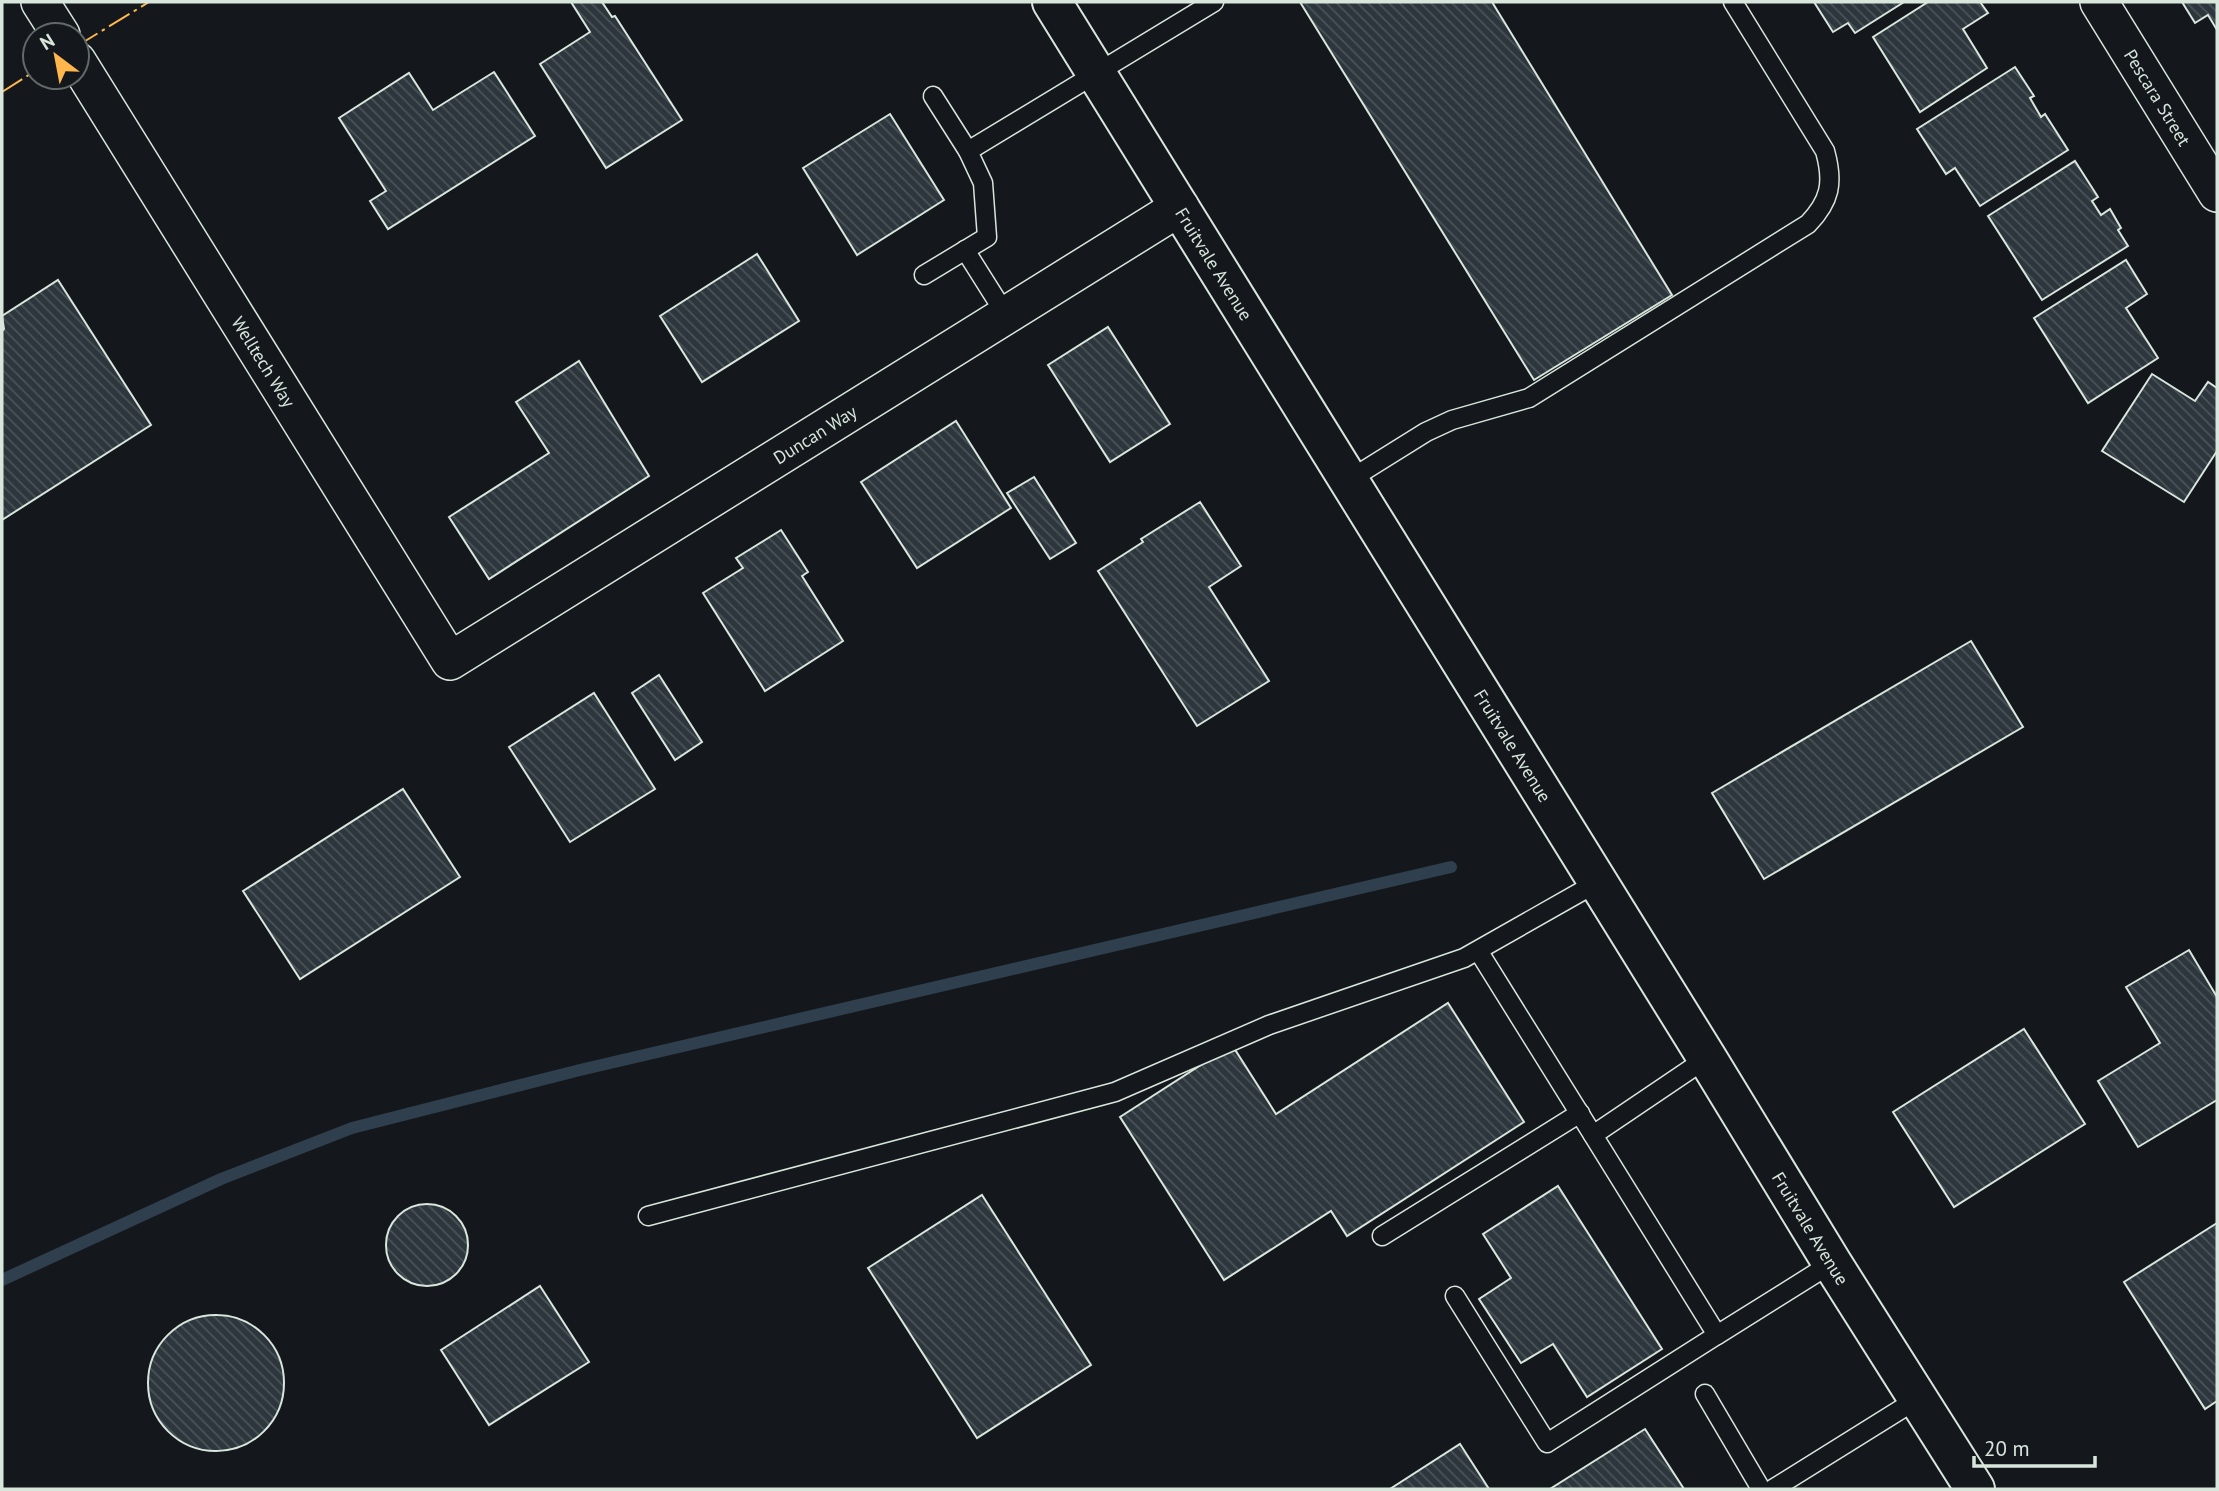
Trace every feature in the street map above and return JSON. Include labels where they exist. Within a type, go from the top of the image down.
[{"type":"main road","name":"Fruitvale Avenue","points":[[1052,2],[1832,1263],[1975,1489]]},
{"type":"street","points":[[40,2],[52,21]]},
{"type":"street","name":"Pescara Street","points":[[2099,2],[2217,193]]},
{"type":"street","name":"Welltech Way","points":[[91,84],[450,662]]},
{"type":"street","name":"Duncan Way","points":[[450,662],[1180,207]]},
{"type":"lane","points":[[968,150],[1214,2]]},
{"type":"lane","points":[[1349,480],[1426,432],[1452,420],[1530,398],[1808,225],[1823,209],[1830,172],[1825,152],[1732,2]]},
{"type":"lane","points":[[924,275],[988,237],[983,183],[968,150],[933,96]]},
{"type":"lane","points":[[965,250],[1006,315]]},
{"type":"lane","points":[[648,1216],[1115,1092],[1269,1025],[1479,952],[1598,882]]},
{"type":"lane","points":[[1479,952],[1717,1335]]},
{"type":"lane","points":[[1593,1135],[1707,1058]]},
{"type":"lane","points":[[1382,1236],[1580,1113]]},
{"type":"lane","points":[[1455,1296],[1546,1443],[1832,1263]]},
{"type":"lane","points":[[1705,1394],[1761,1489]]},
{"type":"lane","points":[[1773,1489],[1919,1398]]},
{"type":"building","points":[[571,2],[602,2],[612,17],[615,16],[682,120],[606,168],[540,64],[590,32]]},
{"type":"building","points":[[1300,2],[1492,2],[1672,295],[1534,380]]},
{"type":"building","points":[[1814,2],[1904,2],[1855,33],[1848,23],[1833,32]]},
{"type":"building","points":[[1928,2],[1980,2],[1988,13],[1963,29],[1987,68],[1920,112],[1873,37]]},
{"type":"building","points":[[2182,2],[2217,2],[2217,30],[2208,15],[2195,23]]},
{"type":"building","points":[[2015,67],[2034,96],[2030,98],[2041,117],[2045,114],[2068,150],[1980,206],[1955,168],[1946,174],[1917,129]]},
{"type":"building","points":[[494,72],[535,136],[388,229],[370,201],[386,191],[339,118],[409,73],[433,110]]},
{"type":"building","points":[[890,114],[944,200],[857,255],[803,168]]},
{"type":"building","points":[[2075,161],[2098,197],[2092,201],[2101,215],[2110,209],[2128,246],[2042,300],[1988,216]]},
{"type":"building","points":[[757,254],[799,321],[702,382],[660,316]]},
{"type":"building","points":[[2126,260],[2147,294],[2126,308],[2158,358],[2088,403],[2034,318]]},
{"type":"building","points":[[58,280],[151,425],[2,520],[2,316]]},
{"type":"building","points":[[1108,327],[1170,424],[1110,462],[1048,365]]},
{"type":"building","points":[[579,361],[649,476],[489,579],[449,517],[549,453],[516,402]]},
{"type":"building","points":[[2152,374],[2195,401],[2208,382],[2217,388],[2217,451],[2184,502],[2102,451]]},
{"type":"building","points":[[956,421],[1011,508],[917,568],[861,482]]},
{"type":"building","points":[[1034,477],[1076,543],[1050,559],[1007,493]]},
{"type":"building","points":[[1200,502],[1241,566],[1209,587],[1269,681],[1197,726],[1098,571],[1143,542],[1141,539]]},
{"type":"building","points":[[781,530],[808,572],[802,576],[843,641],[765,691],[703,593],[743,568],[736,558]]},
{"type":"building","points":[[1971,641],[2023,727],[1764,879],[1712,793]]},
{"type":"building","points":[[659,675],[702,742],[675,760],[632,693]]},
{"type":"building","points":[[594,693],[655,789],[570,842],[509,747]]},
{"type":"building","points":[[403,789],[460,877],[300,979],[243,891]]},
{"type":"building","points":[[2189,950],[2217,997],[2217,1100],[2138,1147],[2098,1081],[2160,1043],[2126,987]]},
{"type":"building","points":[[1448,1003],[1524,1122],[1347,1236],[1331,1211],[1224,1280],[1120,1117],[1232,1045],[1276,1114]]},
{"type":"building","points":[[2024,1029],[2085,1124],[1954,1207],[1893,1112]]},
{"type":"building","points":[[1558,1186],[1662,1349],[1587,1397],[1553,1344],[1521,1363],[1479,1299],[1511,1278],[1483,1234]]},
{"type":"building","points":[[982,1195],[1091,1365],[977,1438],[868,1268]]},
{"type":"building","points":[[419,1204],[435,1204],[450,1211],[461,1222],[468,1237],[465,1261],[456,1274],[435,1286],[419,1286],[404,1279],[393,1268],[386,1253],[386,1237],[393,1222],[404,1211]]},
{"type":"building","points":[[2217,1223],[2217,1401],[2205,1409],[2124,1282]]},
{"type":"building","points":[[540,1286],[589,1362],[489,1425],[441,1350]]},
{"type":"building","points":[[216,1315],[242,1320],[264,1335],[279,1357],[284,1383],[279,1409],[264,1431],[242,1446],[216,1451],[190,1446],[168,1431],[153,1409],[148,1383],[153,1357],[168,1335],[190,1320]]},
{"type":"building","points":[[1645,1429],[1684,1489],[1550,1489]]},
{"type":"building","points":[[1460,1444],[1489,1489],[1390,1489]]},
{"type":"waterway","points":[[2,1280],[221,1179],[352,1128],[580,1070],[1451,867]]},
{"type":"power","points":[[91,37],[149,2]]},
{"type":"power","points":[[2,92],[21,80]]}]
